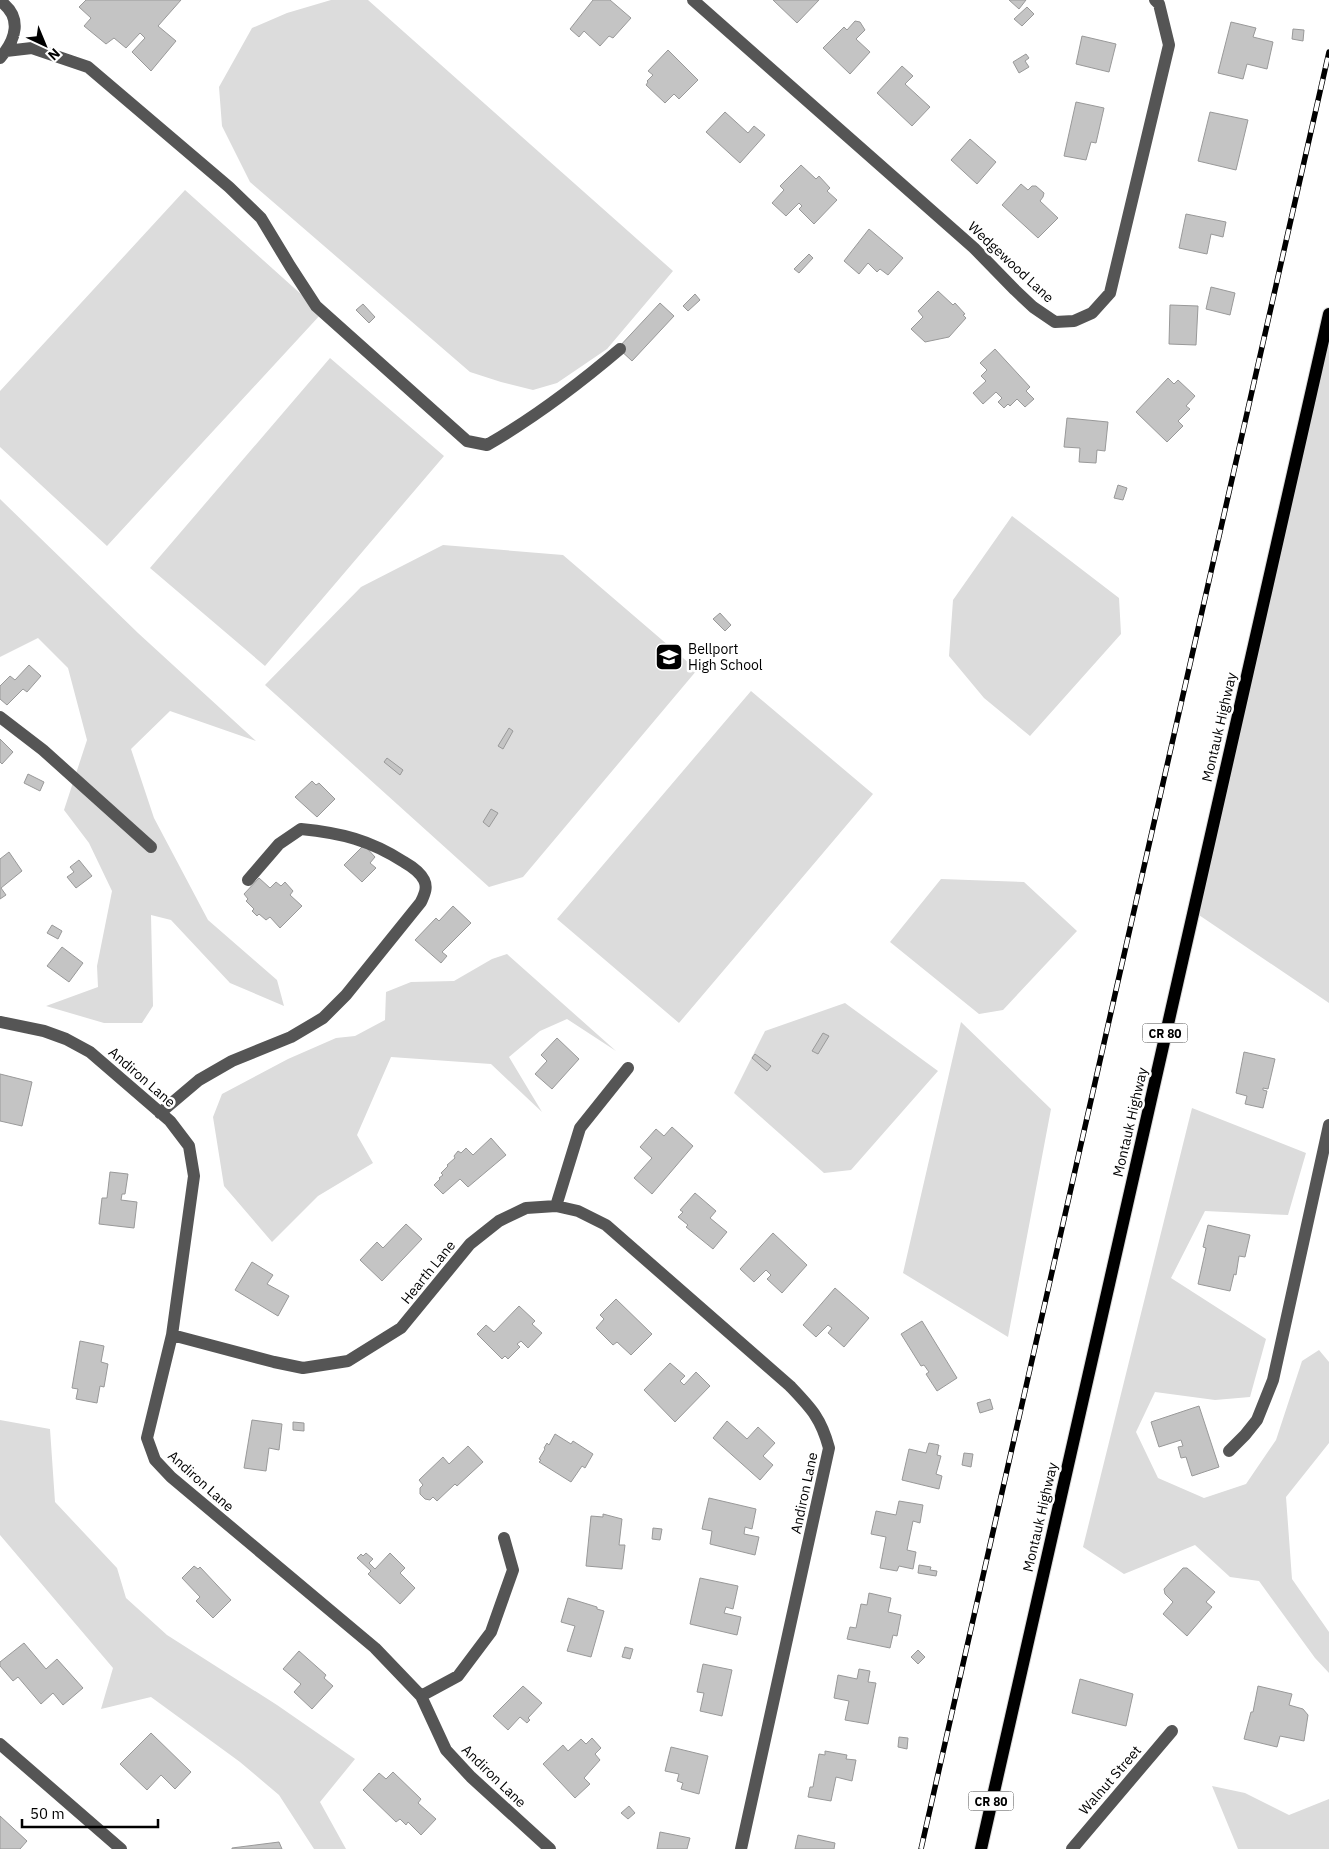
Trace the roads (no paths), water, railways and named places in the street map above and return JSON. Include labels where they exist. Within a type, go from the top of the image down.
[{"type":"main road","name":"Montauk Highway","points":[[981,1849],[1329,314]]},
{"type":"street","name":"Wedgewood Lane","points":[[692,0],[974,248],[1021,296],[1055,322],[1074,321],[1092,313],[1110,293],[1170,45],[1159,4],[1155,0]]},
{"type":"street","points":[[0,1],[8,7],[15,20],[13,36],[3,55]]},
{"type":"street","points":[[3,55],[32,48],[88,67],[229,187],[261,218],[316,306],[467,441],[487,445],[506,434],[600,367],[620,349]]},
{"type":"street","points":[[0,717],[43,750],[151,847]]},
{"type":"street","points":[[160,1113],[199,1080],[232,1061],[291,1037],[323,1018],[346,995],[421,902],[426,891],[425,880],[414,868],[384,849],[343,834],[302,829],[279,844],[248,880]]},
{"type":"street","name":"Andiron Lane","points":[[0,1022],[44,1031],[66,1039],[90,1052],[170,1121],[189,1146],[194,1176],[172,1335],[148,1438],[155,1460],[171,1477],[375,1648],[421,1696],[446,1750],[471,1778],[550,1849]]},
{"type":"street","points":[[556,1206],[580,1128],[628,1068]]},
{"type":"street","points":[[1229,1451],[1257,1420],[1273,1380],[1329,1125]]},
{"type":"street","name":"Andiron Lane","points":[[556,1206],[578,1211],[606,1225],[790,1386],[809,1406],[823,1428],[829,1448],[741,1849]]},
{"type":"street","name":"Hearth Lane","points":[[172,1335],[303,1368],[348,1361],[401,1328],[470,1244],[500,1221],[526,1208],[556,1206]]},
{"type":"street","points":[[421,1696],[458,1676],[491,1632],[513,1570],[504,1538]]},
{"type":"street","name":"Walnut Street","points":[[1072,1849],[1172,1732]]},
{"type":"street","points":[[0,1744],[121,1849]]},
{"type":"railway","points":[[921,1849],[1329,52]]},
{"type":"place","name":"Bellport High School","points":[[669,657]]}]
